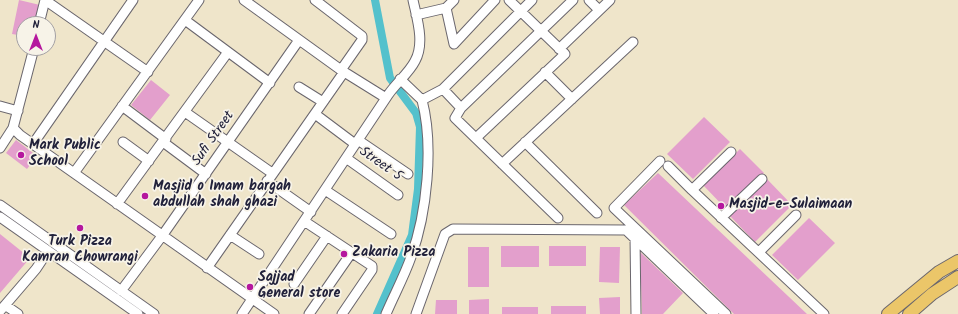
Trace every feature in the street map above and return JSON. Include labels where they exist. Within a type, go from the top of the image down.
[{"type":"main road","points":[[888,314],[938,272],[958,261]]},
{"type":"main road","points":[[909,314],[932,294],[958,277]]},
{"type":"street","points":[[41,16],[45,0],[148,72]]},
{"type":"street","points":[[33,144],[133,0]]},
{"type":"street","points":[[74,173],[199,0]]},
{"type":"street","points":[[244,0],[343,71],[387,97]]},
{"type":"street","points":[[207,268],[323,102],[362,40],[362,36],[315,0]]},
{"type":"street","points":[[242,314],[387,97],[415,61],[419,51],[420,31],[413,0]]},
{"type":"street","points":[[416,15],[446,8],[454,0]]},
{"type":"street","points":[[446,8],[454,44],[495,0]]},
{"type":"street","points":[[476,138],[565,54],[509,0]]},
{"type":"street","points":[[422,100],[443,89],[532,0]]},
{"type":"street","points":[[558,218],[455,118],[461,108],[573,0]]},
{"type":"street","points":[[589,0],[599,10]]},
{"type":"street","points":[[560,49],[610,0]]},
{"type":"street","points":[[185,20],[270,83]]},
{"type":"street","name":"Sufi Street","points":[[121,291],[228,143],[299,40]]},
{"type":"street","points":[[502,164],[633,42]]},
{"type":"street","points":[[117,204],[165,141],[228,52]]},
{"type":"street","points":[[0,148],[13,128],[32,56]]},
{"type":"street","points":[[545,72],[572,99]]},
{"type":"street","points":[[386,314],[411,257],[422,211],[428,162],[428,120],[422,100],[399,80]]},
{"type":"street","points":[[299,87],[323,102]]},
{"type":"street","points":[[443,89],[461,108]]},
{"type":"street","points":[[0,106],[18,111]]},
{"type":"street","points":[[122,106],[206,174]]},
{"type":"street","points":[[185,112],[228,143],[311,212]]},
{"type":"street","points":[[314,114],[408,174]]},
{"type":"street","points":[[13,128],[117,204],[274,314]]},
{"type":"street","points":[[123,142],[149,161]]},
{"type":"street","points":[[525,142],[598,213]]},
{"type":"street","points":[[692,190],[731,152]]},
{"type":"street","name":"Street 5","points":[[346,158],[398,194]]},
{"type":"street","points":[[726,314],[614,208],[664,163],[824,314]]},
{"type":"street","points":[[721,218],[762,179]]},
{"type":"street","points":[[325,190],[391,234]]},
{"type":"street","points":[[0,205],[154,314]]},
{"type":"street","points":[[759,252],[796,215]]},
{"type":"street","points":[[0,217],[138,314]]},
{"type":"street","points":[[304,221],[371,264],[372,270],[342,314]]},
{"type":"street","points":[[416,314],[445,234],[448,231],[453,230],[626,230],[714,314]]},
{"type":"street","points":[[230,235],[259,254]]},
{"type":"street","points":[[294,284],[328,236]]},
{"type":"street","points":[[635,237],[636,314]]},
{"type":"street","points":[[18,314],[3,308],[48,251]]},
{"type":"street","points":[[309,314],[352,252]]},
{"type":"building","points":[[19,0],[40,5],[37,16],[16,16],[16,35],[12,34]]},
{"type":"building","points":[[151,80],[170,95],[150,120],[131,105]]},
{"type":"building","points":[[704,117],[730,142],[693,179],[667,154]]},
{"type":"building","name":"Mark Public School","points":[[16,140],[37,156],[27,169],[6,153]]},
{"type":"building","points":[[740,149],[764,173],[727,210],[703,185]]},
{"type":"building","points":[[658,173],[807,314],[734,314],[624,205]]},
{"type":"building","points":[[766,178],[792,205],[755,242],[729,215]]},
{"type":"building","points":[[809,218],[835,243],[798,280],[772,255]]},
{"type":"building","points":[[0,234],[30,258],[0,293]]},
{"type":"building","points":[[501,246],[539,246],[539,267],[501,267]]},
{"type":"building","points":[[549,246],[586,246],[586,266],[549,266]]},
{"type":"building","points":[[468,247],[489,247],[489,287],[468,287]]},
{"type":"building","points":[[600,247],[620,247],[619,283],[599,282]]},
{"type":"building","points":[[640,252],[683,293],[663,314],[642,314]]},
{"type":"building","points":[[620,297],[620,314],[600,314],[599,298]]},
{"type":"building","points":[[489,299],[489,314],[469,314],[469,300]]},
{"type":"building","points":[[436,300],[457,300],[457,314],[435,314]]},
{"type":"building","points":[[551,306],[586,306],[586,314],[551,314]]},
{"type":"building","points":[[502,307],[538,307],[538,314],[502,314]]},
{"type":"waterway","points":[[375,0],[390,78],[416,113],[420,127],[418,189],[412,235],[377,314]]},
{"type":"place","name":"Mark Public School","points":[[21,155]]},
{"type":"place","name":"Masjid o Imam bargah abdullah shah ghazi","points":[[145,196]]},
{"type":"place","name":"Masjid-e-Sulaimaan","points":[[721,206]]},
{"type":"place","name":"Turk Pizza Kamran Chowrangi","points":[[80,228]]},
{"type":"place","name":"Zakaria Pizza","points":[[344,254]]},
{"type":"place","name":"Sajjad General store","points":[[250,287]]}]
